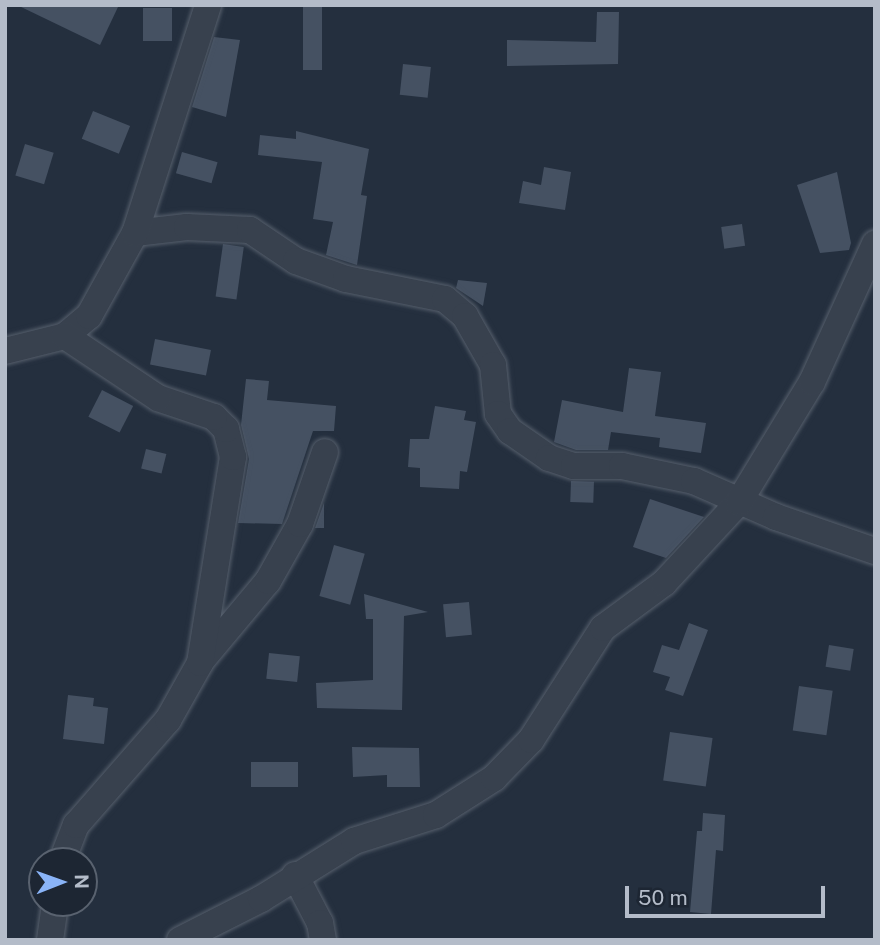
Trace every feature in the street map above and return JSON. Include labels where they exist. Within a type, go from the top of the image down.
[{"type":"street","points":[[5,351],[65,336],[89,316],[135,233],[208,5]]},
{"type":"street","points":[[135,233],[187,227],[250,230],[296,261],[358,282],[445,299],[465,316],[493,365],[498,414],[510,432],[549,458],[574,466],[622,466],[694,481],[739,502],[875,551]]},
{"type":"street","points":[[180,940],[261,899],[295,875],[354,841],[436,815],[494,778],[531,740],[603,628],[664,583],[739,502],[813,382],[875,244]]},
{"type":"street","points":[[65,336],[158,398],[214,417],[231,442],[225,526],[200,663]]},
{"type":"street","points":[[67,847],[76,825],[167,720],[200,663],[268,581],[300,524],[326,452]]},
{"type":"street","points":[[295,875],[320,923],[323,940]]},
{"type":"street","points":[[50,940],[53,917]]},
{"type":"building","points":[[17,5],[114,5],[118,7],[100,45]]},
{"type":"building","points":[[303,5],[322,5],[322,70],[303,70]]},
{"type":"building","points":[[143,8],[172,8],[172,41],[143,41]]},
{"type":"building","points":[[597,12],[619,12],[618,64],[507,66],[507,40],[596,42]]},
{"type":"building","points":[[214,37],[240,40],[226,117],[192,107]]},
{"type":"building","points":[[403,64],[431,67],[428,98],[400,95]]},
{"type":"building","points":[[93,111],[130,126],[119,154],[82,139]]},
{"type":"building","points":[[296,131],[369,149],[361,195],[367,196],[357,265],[326,255],[333,222],[313,219],[322,162],[258,155],[260,135],[296,139]]},
{"type":"building","points":[[25,144],[54,153],[44,184],[15,176]]},
{"type":"building","points":[[182,152],[218,162],[212,183],[176,173]]},
{"type":"building","points":[[544,167],[571,172],[565,210],[519,203],[523,181],[541,185]]},
{"type":"building","points":[[837,172],[851,243],[849,250],[820,253],[797,185]]},
{"type":"building","points":[[742,224],[745,246],[724,249],[721,227]]},
{"type":"building","points":[[223,244],[244,247],[236,299],[216,296]]},
{"type":"building","points":[[458,280],[487,283],[483,306],[456,288]]},
{"type":"building","points":[[155,339],[211,350],[206,375],[150,365]]},
{"type":"building","points":[[629,368],[661,372],[655,416],[706,423],[701,453],[659,447],[660,438],[611,432],[608,450],[576,450],[554,442],[562,400],[623,412]]},
{"type":"building","points":[[246,379],[269,381],[267,400],[336,406],[334,431],[313,431],[282,524],[238,523],[249,459],[241,425]]},
{"type":"building","points":[[102,390],[133,406],[120,433],[88,417]]},
{"type":"building","points":[[435,406],[466,411],[464,420],[476,422],[467,472],[460,471],[459,489],[420,487],[420,468],[408,467],[410,439],[429,439]]},
{"type":"building","points":[[146,449],[166,454],[162,473],[141,468]]},
{"type":"building","points":[[571,481],[594,482],[593,503],[570,502]]},
{"type":"building","points":[[650,499],[704,517],[666,558],[633,547]]},
{"type":"building","points":[[324,503],[324,528],[315,528]]},
{"type":"building","points":[[334,545],[365,554],[350,605],[319,596]]},
{"type":"building","points":[[364,594],[428,612],[404,616],[402,710],[317,708],[316,683],[373,680],[373,619],[366,619]]},
{"type":"building","points":[[469,602],[472,635],[446,637],[443,604]]},
{"type":"building","points":[[689,623],[708,630],[683,696],[665,690],[670,677],[653,672],[662,645],[679,650]]},
{"type":"building","points":[[829,645],[854,649],[850,671],[826,667]]},
{"type":"building","points":[[269,653],[300,656],[297,682],[266,679]]},
{"type":"building","points":[[799,686],[833,691],[826,735],[793,731]]},
{"type":"building","points":[[68,695],[94,698],[93,706],[108,708],[104,744],[63,739]]},
{"type":"building","points":[[670,732],[713,738],[706,787],[663,781]]},
{"type":"building","points":[[352,747],[419,748],[420,787],[387,787],[387,775],[353,777]]},
{"type":"building","points":[[251,762],[298,762],[298,787],[251,787]]},
{"type":"building","points":[[703,813],[725,815],[723,851],[716,850],[711,914],[690,912],[697,831],[702,831]]}]
